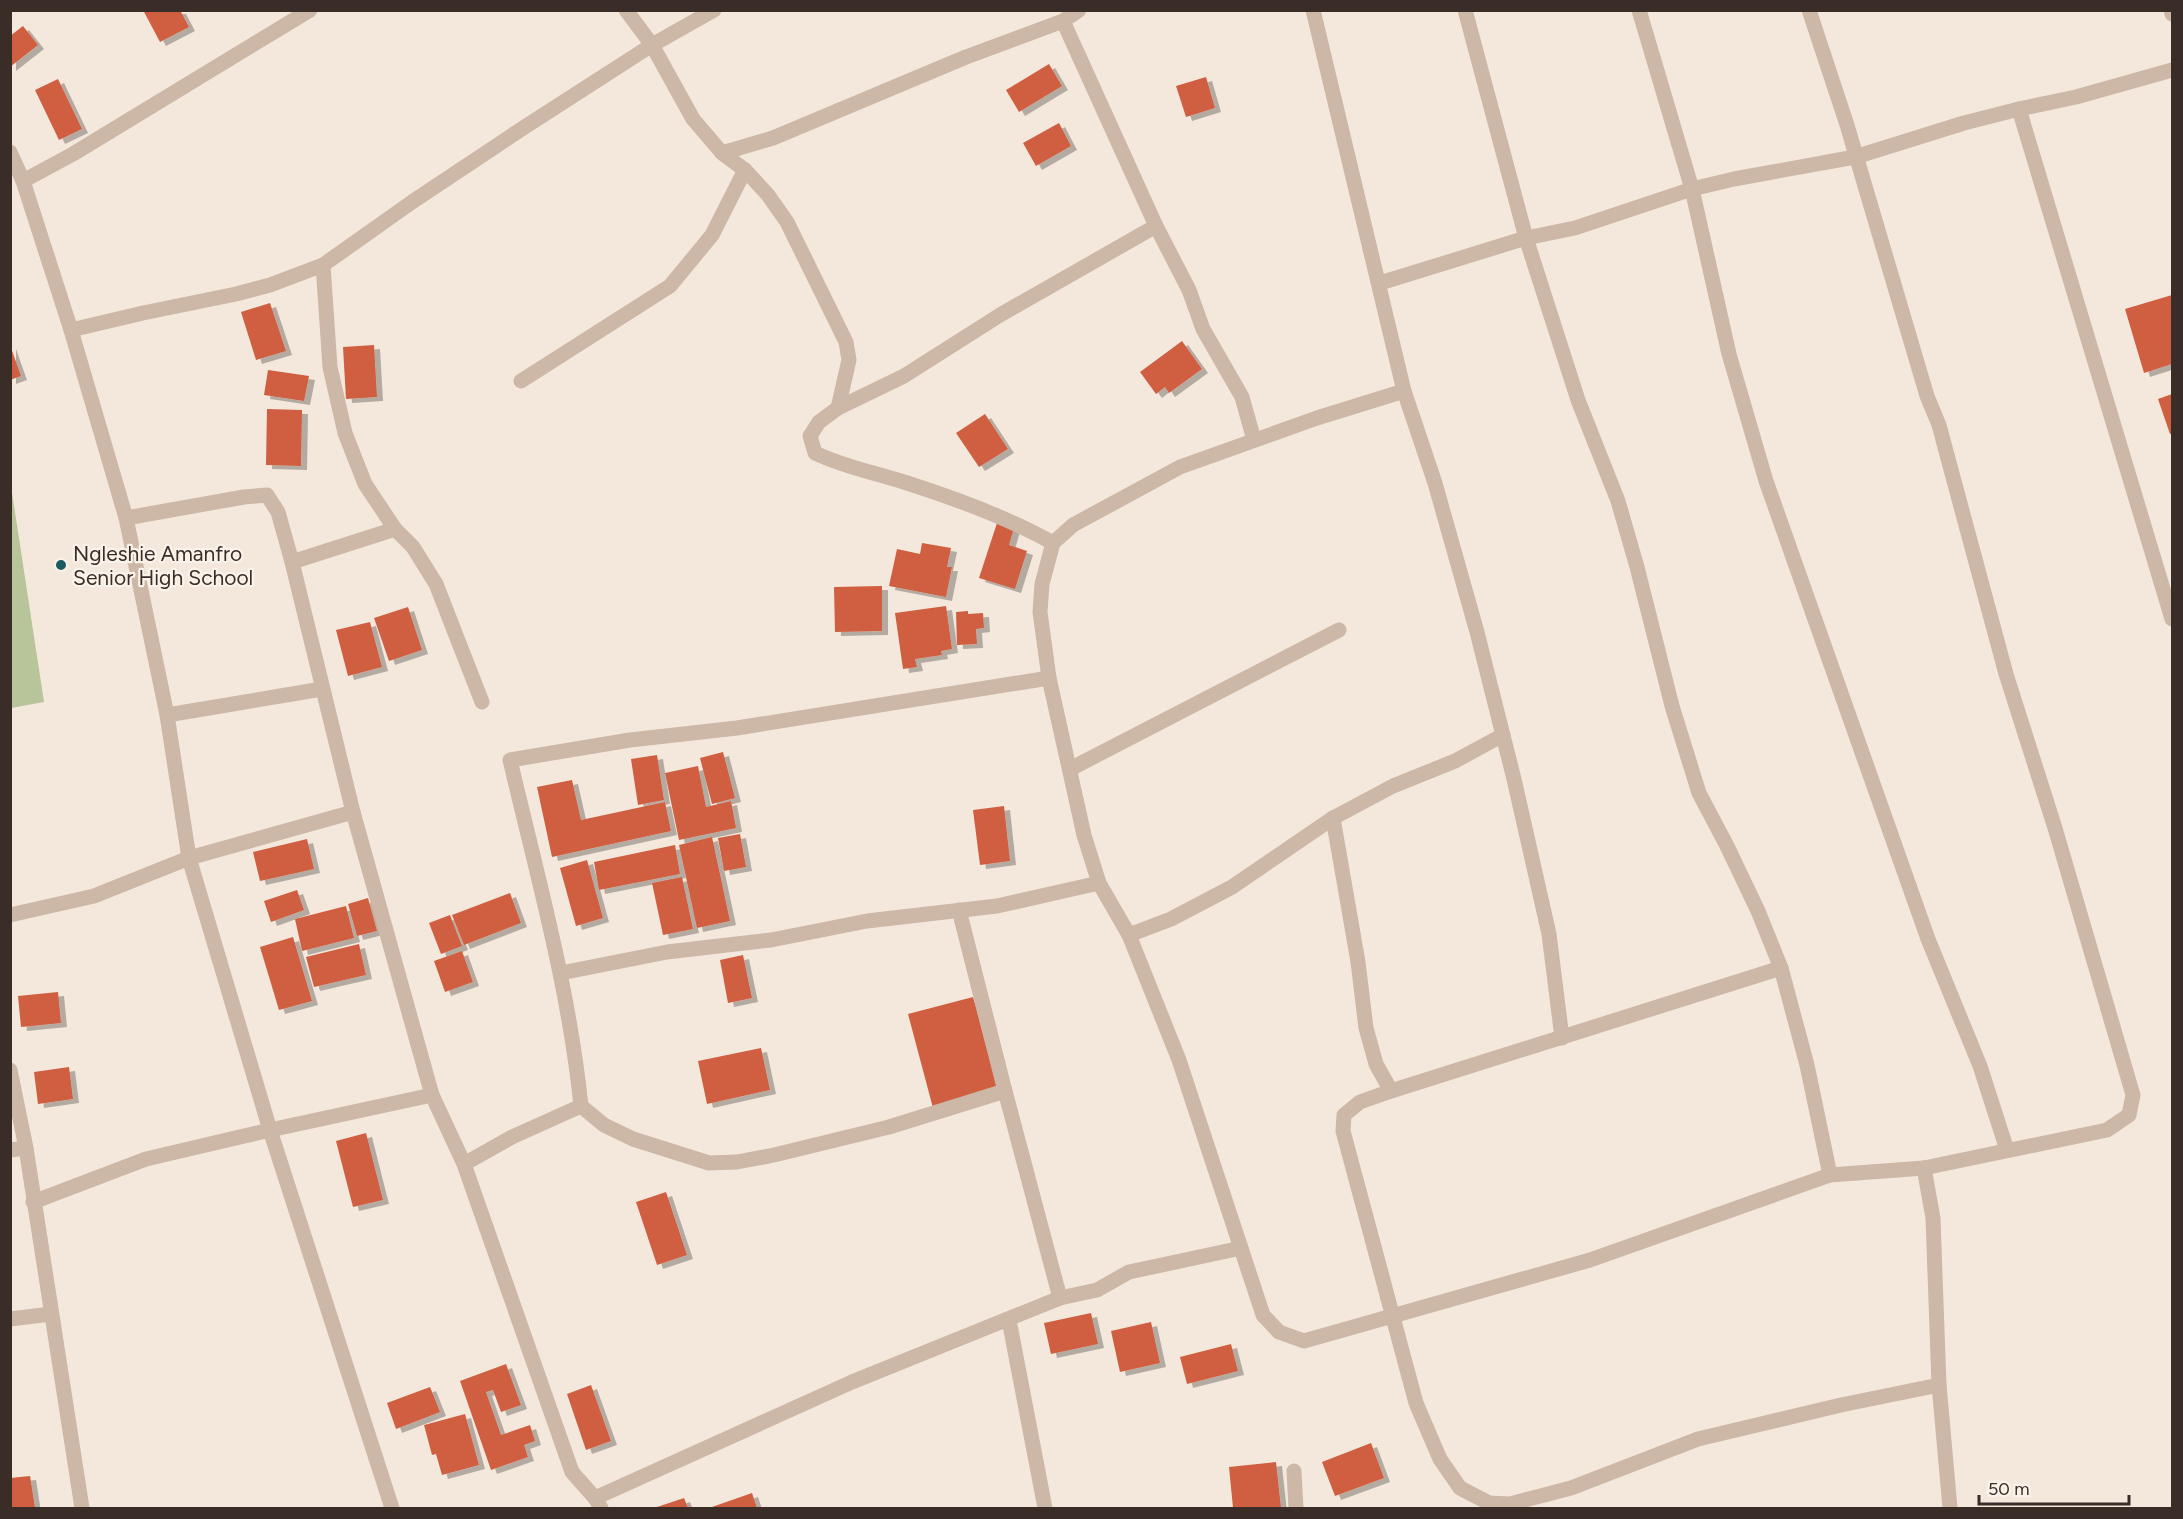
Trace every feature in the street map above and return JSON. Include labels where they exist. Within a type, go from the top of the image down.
[{"type":"street","points":[[23,181],[73,154],[310,10]]},
{"type":"street","points":[[626,10],[652,45],[693,119],[722,153],[745,170],[768,195],[787,222],[846,342],[849,360],[838,408]]},
{"type":"street","points":[[71,330],[236,294],[270,285],[323,265],[432,189],[652,45],[714,10]]},
{"type":"street","points":[[722,153],[783,134],[890,88],[1063,21],[1079,10]]},
{"type":"street","points":[[1313,10],[1404,390],[1435,483],[1503,735],[1549,934],[1562,1038]]},
{"type":"street","points":[[1465,10],[1526,238],[1578,400],[1618,501],[1672,706],[1699,793],[1758,911],[1781,968],[1808,1065],[1830,1175]]},
{"type":"street","points":[[1639,10],[1692,189],[1729,354],[1766,481],[1928,939],[1980,1066],[2007,1150]]},
{"type":"street","points":[[1404,390],[1180,467],[1073,525],[1053,543],[1042,584],[1040,612],[1049,678],[1084,835],[1099,883],[1129,935],[1179,1060],[1263,1315],[1279,1332],[1304,1341],[1392,1317],[1590,1260],[1830,1175],[1924,1168],[2107,1130],[2129,1115],[2133,1095],[2059,839],[2006,674],[1939,425],[1927,396],[1886,252],[1809,10]]},
{"type":"street","points":[[1063,21],[1156,226],[1189,290],[1203,329],[1242,397],[1254,440]]},
{"type":"street","points":[[1380,283],[1526,238],[1575,228],[1692,189],[1734,179],[1855,158],[1964,123],[2076,97],[2172,70]]},
{"type":"street","points":[[2019,109],[2172,619]]},
{"type":"street","points":[[11,154],[23,181],[71,330],[126,518],[167,715],[189,858],[270,1130],[392,1509]]},
{"type":"street","points":[[521,381],[670,286],[712,235],[745,170]]},
{"type":"street","points":[[1053,543],[1022,526],[965,503],[835,463],[815,453],[810,436],[819,422],[838,408],[904,376],[1000,315],[1156,226]]},
{"type":"street","points":[[323,265],[330,367],[345,433],[365,484],[395,529],[413,547],[436,584],[482,702]]},
{"type":"street","points":[[126,518],[267,495],[278,512],[353,812],[432,1095],[464,1164],[572,1472],[598,1504],[852,1382],[1060,1298],[1097,1290],[1129,1272],[1241,1248]]},
{"type":"street","points":[[292,562],[395,529]]},
{"type":"street","points":[[1070,769],[1339,630]]},
{"type":"street","points":[[1005,1090],[889,1127],[737,1162],[709,1163],[633,1139],[604,1125],[581,1106],[561,973],[510,760],[630,740],[737,728],[1049,678]]},
{"type":"street","points":[[167,715],[322,689]]},
{"type":"street","points":[[1129,935],[1171,919],[1232,887],[1333,818],[1393,786],[1455,761],[1503,735]]},
{"type":"street","points":[[10,915],[94,896],[189,858],[353,812]]},
{"type":"street","points":[[1333,818],[1358,962],[1366,1028],[1376,1064],[1391,1091]]},
{"type":"street","points":[[561,973],[667,952],[771,940],[867,921],[1029,900],[1099,883]]},
{"type":"street","points":[[959,910],[1060,1298]]},
{"type":"street","points":[[1781,968],[1391,1091],[1360,1102],[1344,1115],[1343,1131],[1416,1403],[1440,1459],[1460,1488],[1489,1503],[1510,1506],[1572,1488],[1698,1439],[1939,1384]]},
{"type":"street","points":[[10,1070],[18,1149],[33,1202],[82,1509]]},
{"type":"street","points":[[33,1202],[146,1159],[432,1095]]},
{"type":"street","points":[[464,1164],[512,1137],[581,1106]]},
{"type":"street","points":[[1924,1168],[1933,1218],[1939,1384],[1950,1509]]},
{"type":"street","points":[[10,1319],[51,1314]]},
{"type":"street","points":[[1009,1320],[1045,1509]]},
{"type":"street","points":[[1294,1471],[1296,1509]]},
{"type":"green space","points":[[11,486],[44,702],[10,708]]},
{"type":"building","points":[[143,10],[180,10],[189,27],[160,42]]},
{"type":"building","points":[[23,26],[38,45],[10,67],[10,36]]},
{"type":"building","points":[[1049,64],[1062,86],[1019,112],[1006,90]]},
{"type":"building","points":[[1206,77],[1215,108],[1186,117],[1176,86]]},
{"type":"building","points":[[58,79],[82,129],[59,140],[35,90]]},
{"type":"building","points":[[1059,123],[1071,146],[1036,166],[1023,143]]},
{"type":"building","points":[[2172,295],[2172,364],[2144,373],[2125,309]]},
{"type":"building","points":[[270,303],[286,351],[256,360],[241,312]]},
{"type":"building","points":[[1182,341],[1202,369],[1169,393],[1165,387],[1156,394],[1140,372]]},
{"type":"building","points":[[10,345],[21,376],[10,380]]},
{"type":"building","points":[[374,345],[377,397],[346,399],[343,347]]},
{"type":"building","points":[[268,370],[309,376],[304,401],[264,395]]},
{"type":"building","points":[[2172,394],[2172,434],[2170,434],[2158,399]]},
{"type":"building","points":[[267,409],[302,410],[301,466],[266,465]]},
{"type":"building","points":[[985,414],[1008,449],[979,467],[956,433]]},
{"type":"building","points":[[997,523],[1014,528],[1009,545],[1027,551],[1015,589],[979,578]]},
{"type":"building","points":[[922,543],[951,548],[947,567],[952,567],[946,597],[889,586],[897,549],[920,554]]},
{"type":"building","points":[[882,586],[882,631],[835,632],[834,587]]},
{"type":"building","points":[[946,606],[952,649],[941,651],[942,655],[915,659],[917,667],[903,669],[895,613]]},
{"type":"building","points":[[408,607],[422,650],[389,661],[374,618]]},
{"type":"building","points":[[968,611],[968,614],[983,613],[984,628],[976,629],[977,644],[957,645],[956,612]]},
{"type":"building","points":[[370,622],[382,667],[348,676],[336,630]]},
{"type":"building","points":[[723,752],[735,798],[712,804],[700,758]]},
{"type":"building","points":[[657,755],[664,800],[638,805],[631,759]]},
{"type":"building","points":[[698,766],[706,807],[731,801],[736,828],[679,840],[665,773]]},
{"type":"building","points":[[572,780],[581,820],[665,802],[671,831],[552,857],[537,787]]},
{"type":"building","points":[[1004,806],[1010,861],[980,865],[973,810]]},
{"type":"building","points":[[740,834],[746,867],[724,871],[718,838]]},
{"type":"building","points":[[712,837],[730,921],[697,928],[679,845]]},
{"type":"building","points":[[307,839],[314,869],[260,881],[253,852]]},
{"type":"building","points":[[675,845],[680,874],[599,890],[594,862]]},
{"type":"building","points":[[587,860],[603,918],[576,926],[560,868]]},
{"type":"building","points":[[682,877],[693,929],[663,935],[652,883]]},
{"type":"building","points":[[297,890],[304,910],[271,922],[264,901]]},
{"type":"building","points":[[510,893],[521,923],[464,945],[452,915]]},
{"type":"building","points":[[368,898],[377,931],[357,936],[348,904]]},
{"type":"building","points":[[346,906],[354,938],[302,951],[295,919]]},
{"type":"building","points":[[450,915],[462,946],[441,954],[429,923]]},
{"type":"building","points":[[293,937],[312,1001],[279,1010],[260,947]]},
{"type":"building","points":[[359,944],[366,975],[314,987],[306,957]]},
{"type":"building","points":[[462,951],[473,982],[445,992],[434,961]]},
{"type":"building","points":[[743,955],[752,998],[728,1003],[720,960]]},
{"type":"building","points":[[58,992],[61,1023],[21,1027],[18,996]]},
{"type":"building","points":[[973,997],[998,1091],[933,1108],[908,1014]]},
{"type":"building","points":[[761,1048],[770,1090],[707,1104],[698,1061]]},
{"type":"building","points":[[69,1067],[73,1099],[38,1104],[34,1072]]},
{"type":"building","points":[[366,1133],[383,1200],[353,1207],[336,1141]]},
{"type":"building","points":[[666,1192],[687,1255],[657,1265],[636,1202]]},
{"type":"building","points":[[1091,1313],[1098,1344],[1051,1354],[1044,1323]]},
{"type":"building","points":[[1151,1322],[1160,1363],[1120,1372],[1111,1331]]},
{"type":"building","points":[[1231,1344],[1238,1371],[1187,1384],[1180,1357]]},
{"type":"building","points":[[506,1364],[521,1405],[501,1412],[493,1390],[486,1392],[501,1435],[530,1425],[535,1441],[524,1445],[528,1457],[491,1470],[460,1381]]},
{"type":"building","points":[[591,1385],[611,1441],[586,1450],[567,1394]]},
{"type":"building","points":[[430,1387],[440,1412],[396,1429],[387,1403]]},
{"type":"building","points":[[465,1414],[479,1465],[442,1475],[436,1454],[432,1455],[424,1425]]},
{"type":"building","points":[[1371,1443],[1384,1478],[1335,1496],[1322,1462]]},
{"type":"building","points":[[1276,1462],[1281,1508],[1233,1508],[1229,1467]]},
{"type":"building","points":[[30,1476],[35,1508],[10,1508],[10,1478]]},
{"type":"building","points":[[752,1493],[757,1508],[709,1508]]},
{"type":"building","points":[[684,1498],[688,1508],[654,1508]]},
{"type":"place","name":"Ngleshie Amanfro Senior High School","points":[[61,565]]}]
